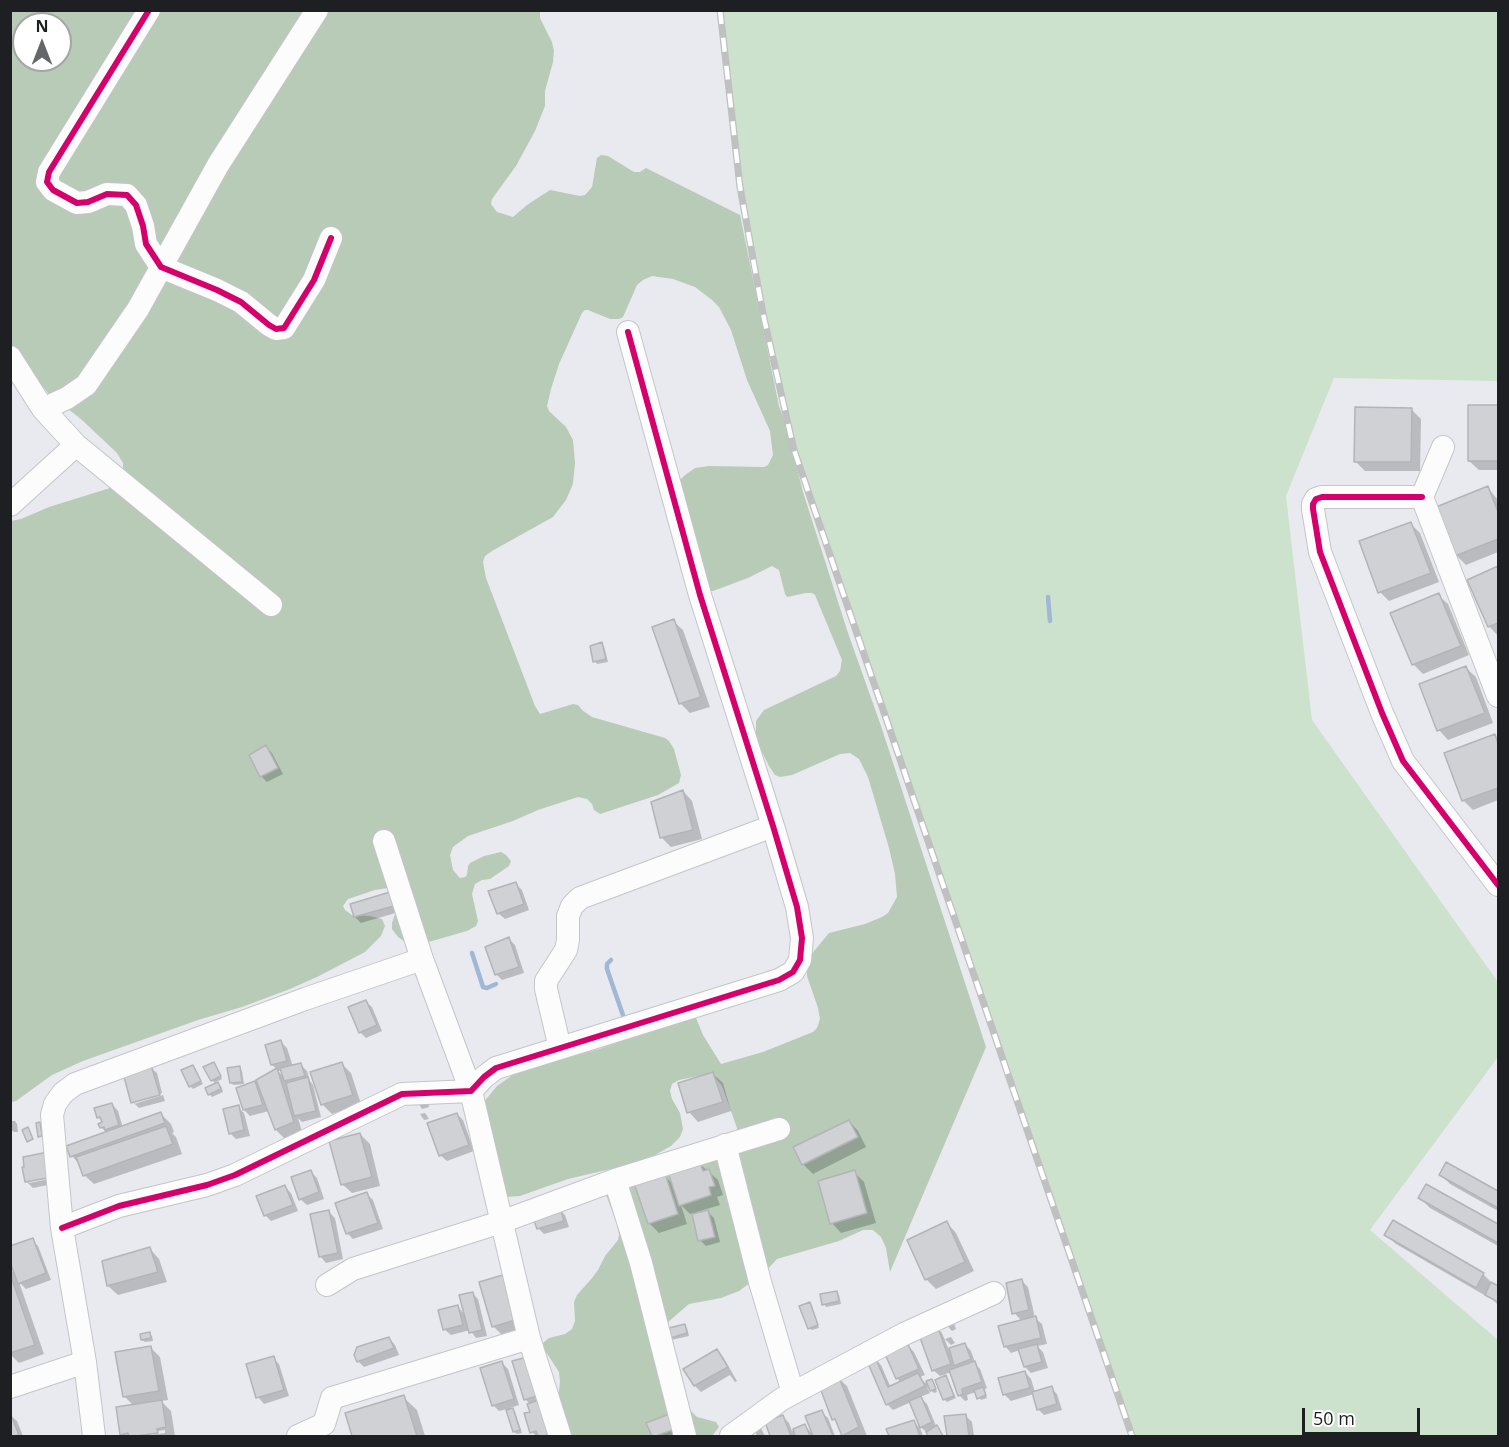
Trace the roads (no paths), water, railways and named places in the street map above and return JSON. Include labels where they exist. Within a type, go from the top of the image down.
[{"type":"street","points":[[149,10],[49,172],[47,182],[53,190],[77,203],[88,202],[107,194],[127,195],[136,205],[144,226],[146,244],[161,267],[241,302],[276,329],[284,328],[314,280],[331,238]]},
{"type":"street","points":[[43,409],[67,398],[86,385],[138,309],[218,165],[317,10]]},
{"type":"street","points":[[62,1228],[119,1206],[207,1185],[235,1175],[402,1094],[471,1091],[496,1068],[779,980],[793,972],[800,960],[802,938],[796,908],[773,826],[700,595],[628,332]]},
{"type":"street","points":[[10,357],[43,409],[76,445],[271,605]]},
{"type":"street","points":[[10,505],[76,445]]},
{"type":"street","points":[[1443,447],[1422,497],[1498,696]]},
{"type":"street","points":[[1422,497],[1322,497],[1316,499],[1313,510],[1320,552],[1382,713],[1403,761],[1498,885]]},
{"type":"street","points":[[560,1048],[546,981],[566,950],[568,916],[572,906],[580,898],[773,826]]},
{"type":"street","points":[[384,841],[422,959],[471,1091],[529,1338],[561,1437]]},
{"type":"street","points":[[94,1437],[85,1362],[62,1228],[52,1115],[55,1104],[63,1093],[75,1084],[305,999],[422,959]]},
{"type":"street","points":[[327,1284],[353,1269],[501,1222],[615,1180],[779,1128]]},
{"type":"street","points":[[725,1145],[760,1282],[793,1393]]},
{"type":"street","points":[[615,1180],[641,1263],[685,1437]]},
{"type":"street","points":[[731,1437],[782,1399],[904,1334],[994,1293]]},
{"type":"street","points":[[298,1437],[324,1424],[332,1398],[529,1338]]},
{"type":"street","points":[[10,1387],[85,1362]]},
{"type":"waterway","points":[[1048,597],[1050,621]]},
{"type":"waterway","points":[[472,953],[483,987],[487,988],[496,984]]},
{"type":"waterway","points":[[611,960],[607,964],[607,969],[625,1021]]},
{"type":"railway","points":[[720,10],[740,187],[763,314],[794,450],[1132,1436]]}]
